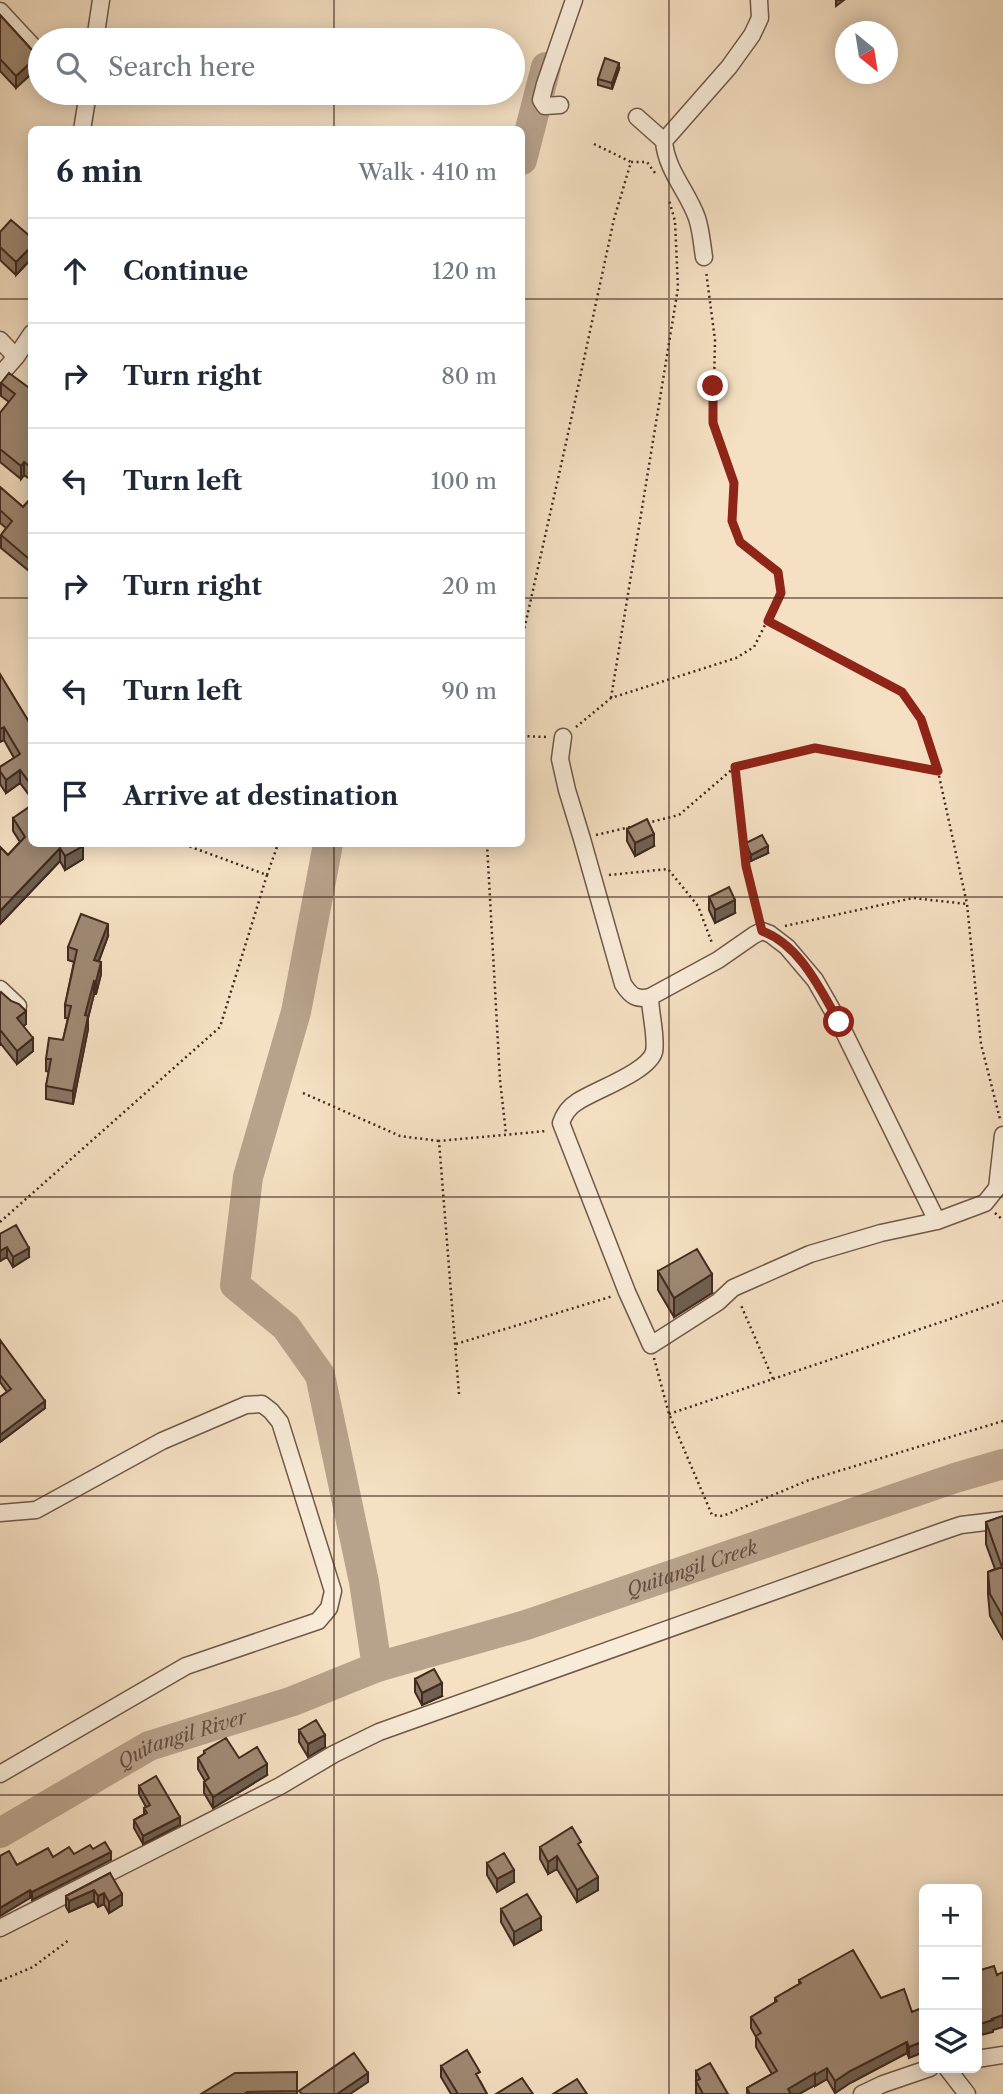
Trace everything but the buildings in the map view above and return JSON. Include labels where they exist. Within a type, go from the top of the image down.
[{"type":"street","points":[[97,28],[101,0]]},
{"type":"street","points":[[560,105],[545,106],[541,100],[574,0]]},
{"type":"street","points":[[704,257],[698,219],[664,151],[664,141],[729,67],[752,35],[760,18],[759,0]]},
{"type":"street","points":[[0,11],[28,41]]},
{"type":"street","points":[[82,126],[83,105]]},
{"type":"street","points":[[638,117],[664,141]]},
{"type":"street","points":[[0,375],[28,339]]},
{"type":"street","points":[[0,340],[16,357]]},
{"type":"street","points":[[564,737],[559,759],[567,790],[623,984],[631,996],[641,999],[650,997],[718,960],[754,935],[762,931],[770,934],[787,947],[815,980],[839,1022],[937,1222]]},
{"type":"street","points":[[0,989],[18,1006]]},
{"type":"street","points":[[650,997],[655,1048],[652,1056],[640,1068],[575,1103],[565,1113],[561,1123],[650,1345],[718,1302],[733,1288],[810,1254],[881,1233],[937,1222],[985,1203],[997,1188],[1001,1127]]},
{"type":"street","points":[[0,1513],[36,1510],[162,1441],[246,1405],[262,1404],[271,1410],[280,1422],[333,1591],[329,1608],[318,1621],[186,1666],[0,1774]]},
{"type":"street","points":[[0,1928],[268,1793],[334,1754],[379,1732],[946,1530],[961,1525],[1003,1520]]},
{"type":"street","points":[[982,2058],[1003,2055]]},
{"type":"street","points":[[862,2094],[919,2072]]},
{"type":"street","points":[[951,2073],[967,2094]]},
{"type":"path","points":[[594,144],[631,162],[647,162],[656,173]]},
{"type":"path","points":[[525,626],[614,219],[631,162]]},
{"type":"path","points":[[611,698],[678,288],[675,221],[668,196]]},
{"type":"path","points":[[525,736],[564,737],[611,698],[736,658],[754,647],[781,593],[778,572],[740,542],[732,521],[734,483],[713,423],[715,340],[704,257]]},
{"type":"path","points":[[768,621],[902,692],[921,719],[938,771],[967,904],[981,1044],[1001,1127]]},
{"type":"path","points":[[582,839],[679,816],[735,767],[815,748],[938,771]]},
{"type":"path","points":[[735,767],[746,866],[762,931],[912,898],[967,904]]},
{"type":"path","points":[[191,847],[267,875]]},
{"type":"path","points":[[0,1222],[220,1027],[277,847]]},
{"type":"path","points":[[487,847],[500,1080],[506,1133]]},
{"type":"path","points":[[593,877],[668,869],[698,906],[718,960]]},
{"type":"path","points":[[303,1093],[400,1136],[439,1141],[506,1133],[542,1132],[561,1123]]},
{"type":"path","points":[[439,1141],[460,1394]]},
{"type":"path","points":[[733,1288],[773,1379]]},
{"type":"path","points":[[456,1344],[627,1292]]},
{"type":"path","points":[[669,1414],[1003,1301]]},
{"type":"path","points":[[650,1345],[669,1414],[712,1515],[723,1517],[809,1480],[1003,1421]]},
{"type":"path","points":[[0,1981],[33,1967],[69,1940]]},
{"type":"waterway","points":[[525,148],[546,67]]},
{"type":"waterway","points":[[327,847],[296,1012],[248,1177],[235,1285],[286,1327],[320,1375],[364,1582],[377,1667]]},
{"type":"waterway","name":"Quitangil Creek","points":[[0,1833],[149,1746],[293,1701],[377,1667],[526,1625],[1003,1464]]},
{"type":"route","points":[[713,386],[713,423],[734,483],[732,521],[740,542],[778,572],[781,593],[768,621],[902,692],[921,719],[938,771],[815,748],[735,767],[746,866],[762,931],[770,934],[796,955],[815,980],[839,1022]]},
{"type":"water label","name":"Quitangil River","points":[[184,1741]]}]
